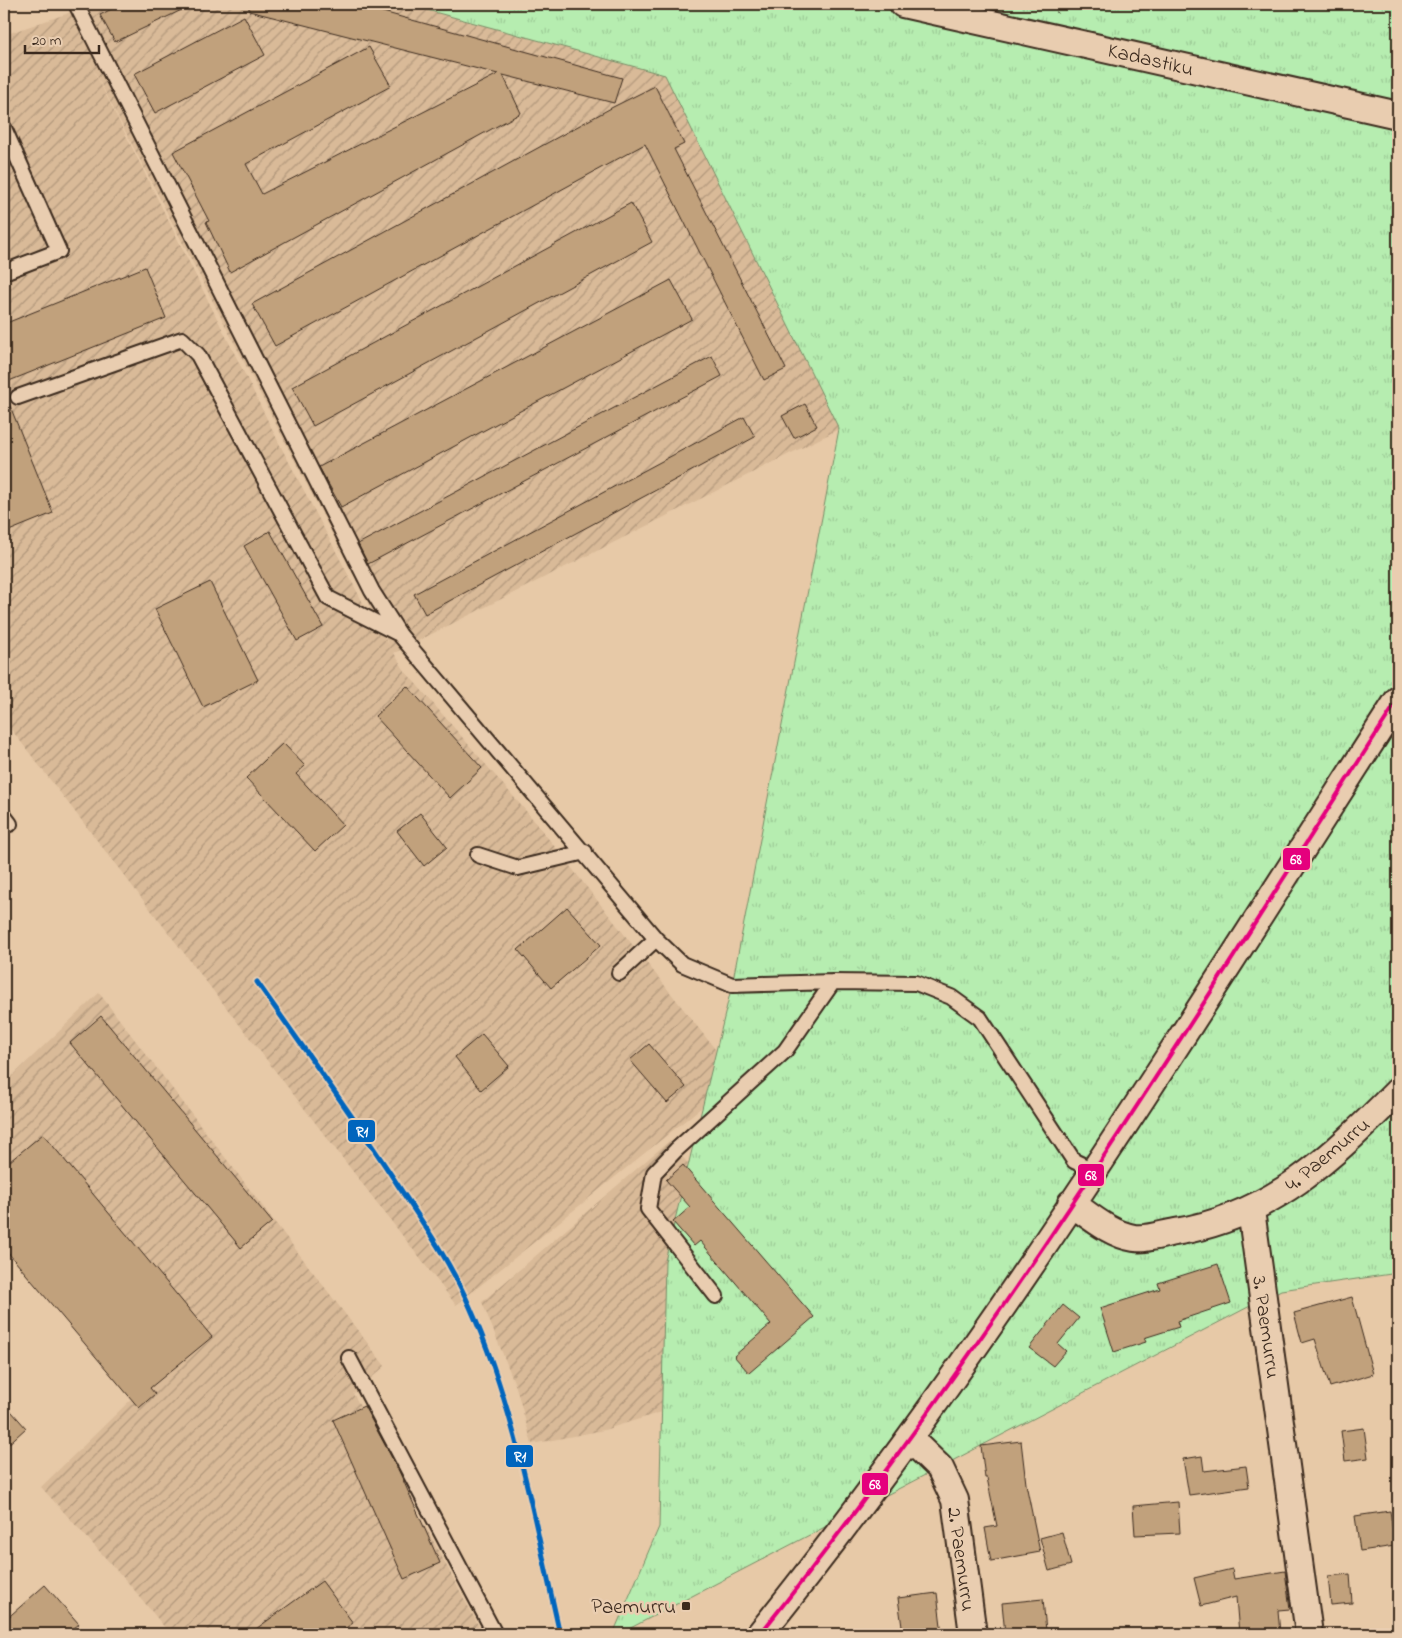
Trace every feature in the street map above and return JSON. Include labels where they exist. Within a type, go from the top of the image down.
[{"type":"street","name":"Kadastiku","points":[[903,4],[1398,115]]},
{"type":"street","points":[[744,1634],[766,1627],[910,1439],[1093,1170],[1398,700]]},
{"type":"street","name":"4. Paemurru","points":[[1251,1210],[1293,1185],[1351,1138],[1398,1091]]},
{"type":"street","points":[[1071,1203],[1108,1228],[1135,1238],[1189,1229],[1251,1210]]},
{"type":"street","name":"3. Paemurru","points":[[1251,1210],[1309,1634]]},
{"type":"street","name":"2. Paemurru","points":[[910,1439],[940,1468],[955,1500],[973,1634]]},
{"type":"lane","points":[[76,4],[372,591],[400,635],[585,852],[656,940],[682,964],[732,985],[833,982],[916,983],[952,997],[980,1018],[1074,1161],[1093,1170]]},
{"type":"lane","points":[[4,128],[59,251],[4,272]]},
{"type":"lane","points":[[18,397],[182,339],[198,355],[328,598],[400,635]]},
{"type":"lane","points":[[478,855],[518,868],[585,852]]},
{"type":"lane","points":[[618,973],[656,940]]},
{"type":"lane","points":[[716,1296],[648,1209],[654,1173],[676,1150],[785,1051],[833,982]]},
{"type":"lane","points":[[349,1358],[495,1634]]},
{"type":"shaded area","points":[[83,4],[405,4],[665,75],[839,429],[394,653],[405,671],[532,818],[738,1078],[456,1305],[4,720],[4,35],[66,14]],"holes":[[[84,51],[390,646],[371,618],[280,445]]]},
{"type":"shaded area","points":[[99,993],[385,1366],[353,1394],[483,1634],[170,1634],[131,1586],[41,1487],[150,1381],[4,1204],[4,1084]]},
{"type":"shaded area","points":[[669,1141],[820,1320],[729,1391],[604,1430],[532,1444],[516,1387],[482,1302]]},
{"type":"green space","points":[[405,4],[1398,4],[1398,1273],[1281,1290],[619,1634],[613,1634],[659,1527],[665,1261],[732,985],[839,429],[665,75]]},
{"type":"building","points":[[121,4],[194,4],[115,42],[100,15]]},
{"type":"building","points":[[249,4],[354,4],[622,78],[614,103],[503,75],[521,113],[230,272],[206,222],[209,221],[173,152],[369,47],[391,86],[246,164],[262,194],[498,74],[249,11]]},
{"type":"building","points":[[244,16],[265,55],[155,113],[134,74]]},
{"type":"building","points":[[655,86],[684,144],[674,149],[786,369],[764,380],[645,144],[275,346],[252,304],[613,107]]},
{"type":"building","points":[[631,203],[652,242],[313,426],[292,387]]},
{"type":"building","points":[[145,267],[166,318],[4,383],[4,324]]},
{"type":"building","points":[[671,280],[692,319],[341,507],[319,467]]},
{"type":"building","points":[[712,356],[722,376],[368,564],[358,544]]},
{"type":"building","points":[[4,391],[53,513],[4,533]]},
{"type":"building","points":[[805,404],[817,426],[794,438],[782,416]]},
{"type":"building","points":[[744,417],[755,437],[425,614],[414,594]]},
{"type":"building","points":[[270,531],[323,627],[297,641],[244,546]]},
{"type":"building","points":[[210,582],[258,680],[203,707],[155,609]]},
{"type":"building","points":[[407,686],[482,768],[450,798],[375,716]]},
{"type":"building","points":[[283,743],[305,766],[296,774],[343,825],[315,851],[246,778]]},
{"type":"building","points":[[420,813],[447,847],[424,866],[397,831]]},
{"type":"building","points":[[567,907],[601,945],[551,988],[518,950]]},
{"type":"building","points":[[101,1016],[272,1222],[241,1248],[70,1043]]},
{"type":"building","points":[[482,1034],[509,1066],[481,1090],[455,1057]]},
{"type":"building","points":[[649,1044],[686,1087],[667,1103],[630,1060]]},
{"type":"building","points":[[43,1134],[212,1337],[150,1388],[155,1394],[139,1408],[4,1248],[4,1166]]},
{"type":"building","points":[[683,1165],[814,1317],[749,1373],[734,1356],[771,1324],[700,1241],[694,1246],[673,1222],[690,1207],[666,1180]]},
{"type":"building","points":[[1218,1264],[1231,1303],[1177,1321],[1179,1327],[1144,1338],[1146,1342],[1114,1352],[1100,1308],[1160,1289],[1158,1283]]},
{"type":"building","points":[[1352,1297],[1373,1374],[1330,1387],[1315,1339],[1302,1343],[1294,1313]]},
{"type":"building","points":[[1063,1305],[1079,1318],[1058,1344],[1066,1351],[1053,1366],[1029,1348]]},
{"type":"building","points":[[4,1403],[26,1428],[4,1448]]},
{"type":"building","points":[[364,1406],[399,1471],[440,1563],[404,1579],[333,1420]]},
{"type":"building","points":[[1364,1428],[1368,1458],[1345,1461],[1341,1431]]},
{"type":"building","points":[[1021,1441],[1026,1484],[1040,1552],[991,1561],[985,1528],[997,1526],[987,1478],[985,1478],[981,1446]]},
{"type":"building","points":[[1202,1456],[1204,1471],[1246,1466],[1249,1487],[1189,1495],[1183,1459]]},
{"type":"building","points":[[1178,1502],[1180,1533],[1135,1535],[1133,1506]]},
{"type":"building","points":[[1390,1511],[1395,1546],[1360,1551],[1355,1516]]},
{"type":"building","points":[[1062,1532],[1071,1565],[1049,1571],[1040,1538]]},
{"type":"building","points":[[1232,1569],[1234,1579],[1285,1571],[1290,1609],[1278,1610],[1280,1634],[1239,1634],[1236,1597],[1201,1606],[1194,1578]]},
{"type":"building","points":[[1350,1574],[1352,1603],[1331,1605],[1328,1576]]},
{"type":"building","points":[[322,1581],[353,1623],[337,1634],[249,1634]]},
{"type":"building","points":[[45,1585],[79,1624],[67,1634],[4,1634],[4,1621]]},
{"type":"building","points":[[937,1593],[942,1634],[903,1634],[898,1598]]},
{"type":"building","points":[[1043,1599],[1046,1631],[1005,1634],[1002,1603]]},
{"type":"transit line","name":"68","points":[[760,1634],[847,1523],[931,1409],[1012,1293],[1169,1057],[1398,700]]},
{"type":"transit line","name":"R1","points":[[257,982],[386,1166],[439,1248],[470,1307],[486,1346],[512,1427],[533,1510],[560,1634]]},
{"type":"place","name":"Paemurru","points":[[686,1606]]}]
